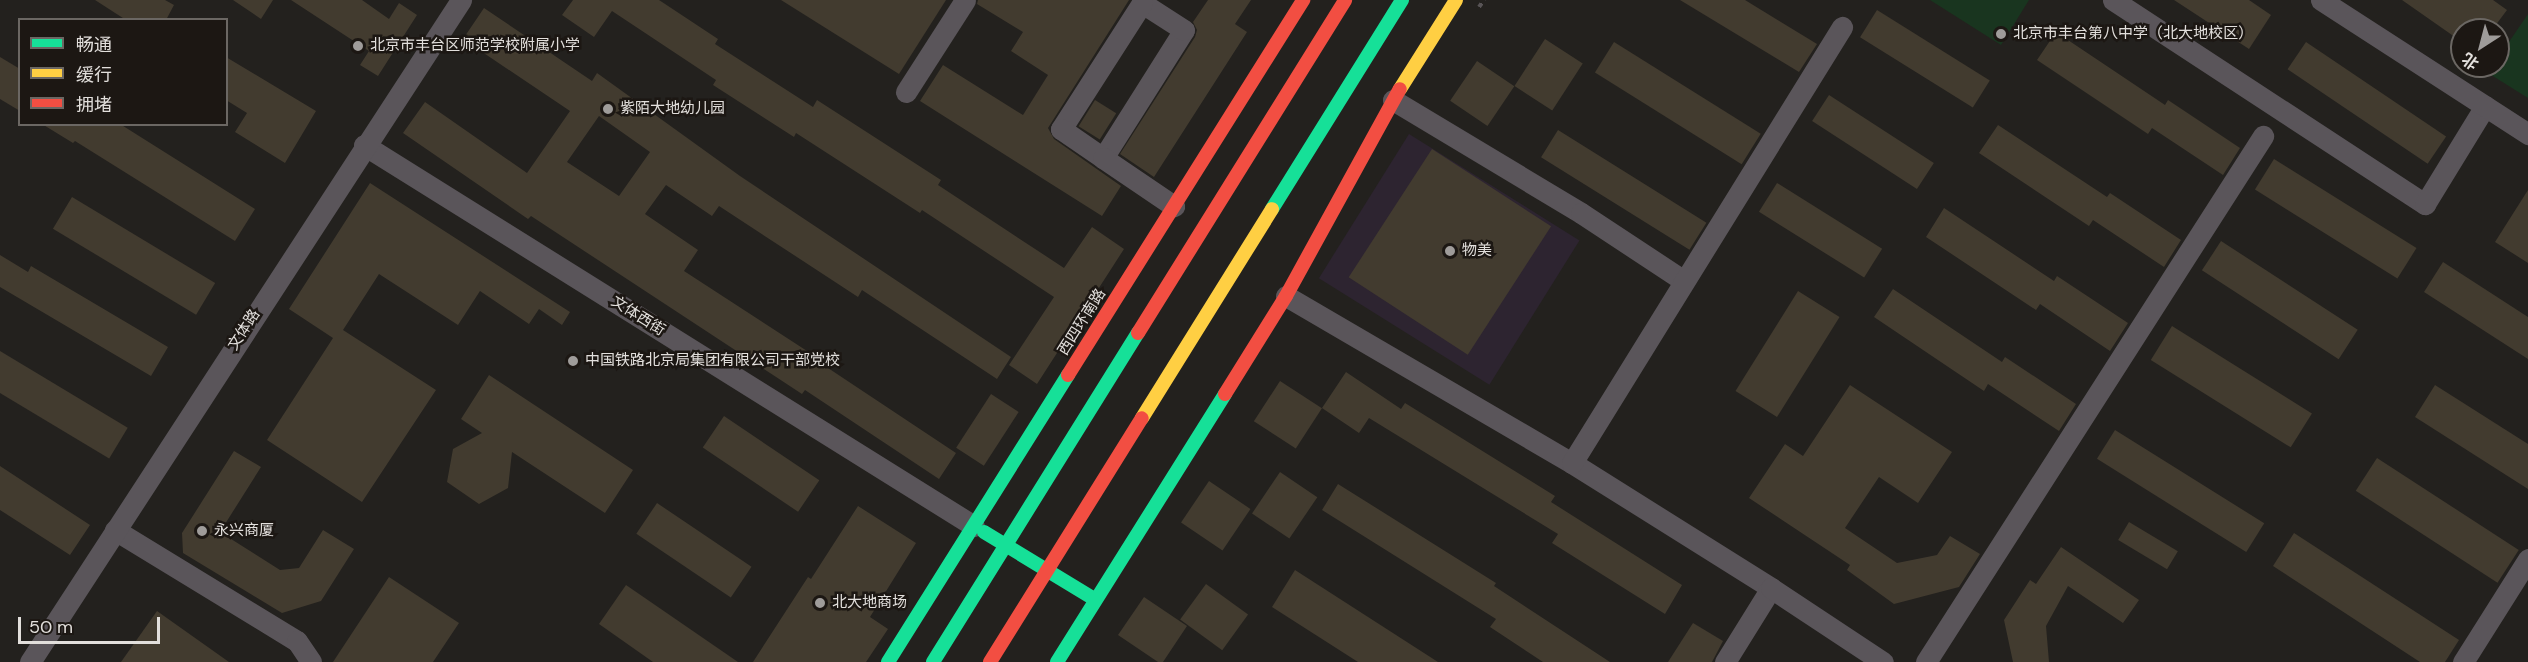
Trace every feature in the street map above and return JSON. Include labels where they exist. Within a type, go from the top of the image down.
[{"type":"main road","name":"西四环南路","points":[[888,662],[1303,0]]},
{"type":"main road","points":[[933,662],[1344,0]]},
{"type":"main road","points":[[933,662],[1344,0]]},
{"type":"main road","points":[[990,662],[1402,0]]},
{"type":"main road","points":[[990,662],[1402,0]]},
{"type":"main road","points":[[1057,662],[1094,599],[1286,296],[1393,100],[1456,0]]},
{"type":"main road","points":[[974,526],[1094,599]]},
{"type":"street","name":"文体路","points":[[30,662],[364,145],[461,0]]},
{"type":"street","points":[[906,92],[964,0]]},
{"type":"street","points":[[2113,0],[2425,204],[2485,106]]},
{"type":"street","points":[[2320,0],[2528,134]]},
{"type":"street","points":[[1103,158],[1184,30],[1142,3],[1061,129],[1103,158],[1174,206]]},
{"type":"street","points":[[1572,464],[1842,27]]},
{"type":"street","points":[[1393,100],[1581,213],[1684,281]]},
{"type":"street","points":[[1927,662],[2263,136]]},
{"type":"street","name":"文体西街","points":[[364,145],[974,526]]},
{"type":"street","points":[[1286,296],[1572,464],[1771,588],[1883,662]]},
{"type":"street","points":[[115,530],[297,641],[311,662]]},
{"type":"street","points":[[2463,662],[2528,559]]},
{"type":"street","points":[[1725,662],[1771,588]]},
{"type":"shaded area","name":"物美","points":[[1409,134],[1579,241],[1489,385],[1319,278]]},
{"type":"green space","points":[[1930,0],[2029,0],[2001,45]]},
{"type":"green space","points":[[2528,14],[2528,98],[2496,78],[2510,78],[2510,40]]},
{"type":"building","points":[[95,0],[165,0],[174,5],[167,18],[123,18]]},
{"type":"building","points":[[233,0],[273,0],[261,19]]},
{"type":"building","points":[[291,0],[362,0],[389,19],[399,3],[417,15],[378,76],[360,65],[369,51]]},
{"type":"building","points":[[573,0],[659,0],[718,39],[715,44],[813,107],[817,100],[941,180],[938,185],[1064,268],[1092,227],[1124,249],[1037,384],[1009,365],[1054,297],[922,210],[920,213],[796,133],[794,137],[713,85],[716,80],[612,11],[594,37],[562,15]]},
{"type":"building","points":[[781,0],[946,0],[899,74]]},
{"type":"building","points":[[978,0],[1129,0],[1048,128],[1054,139],[1121,186],[1102,216],[920,101],[943,65],[1023,115],[1048,75],[1011,51],[1023,32],[977,4]]},
{"type":"building","points":[[1208,0],[1251,0],[1235,24],[1247,32],[1154,177],[1120,154],[1195,37],[1197,30],[1193,22]]},
{"type":"building","points":[[1680,0],[1745,0],[1817,44],[1799,72]]},
{"type":"building","points":[[2174,0],[2249,0],[2271,15],[2249,49]]},
{"type":"building","points":[[2402,0],[2493,0],[2507,10],[2501,18],[2450,18],[2450,34]]},
{"type":"building","points":[[484,8],[592,81],[597,73],[740,176],[1011,357],[997,379],[862,290],[858,297],[719,206],[712,216],[666,185],[645,214],[698,250],[684,271],[824,362],[822,364],[956,453],[939,479],[805,390],[802,394],[531,216],[528,219],[403,133],[425,102],[527,173],[570,111],[463,39]],"holes":[[[599,116],[650,152],[619,196],[567,162]]]},
{"type":"building","points":[[1877,10],[1990,80],[1973,108],[1860,37]]},
{"type":"building","points":[[2056,32],[2165,105],[2168,100],[2240,148],[2223,175],[2152,128],[2148,134],[2037,60]]},
{"type":"building","points":[[1545,39],[1583,64],[1552,110],[1515,86]]},
{"type":"building","points":[[1614,42],[1761,134],[1742,164],[1595,73]]},
{"type":"building","points":[[2306,42],[2446,137],[2428,164],[2288,69]]},
{"type":"building","points":[[0,57],[18,68],[18,110],[0,99]]},
{"type":"building","points":[[228,58],[316,111],[285,163],[235,132],[247,113],[228,101]]},
{"type":"building","points":[[1477,61],[1514,86],[1487,126],[1450,101]]},
{"type":"building","points":[[1829,95],[1934,163],[1917,189],[1812,121]]},
{"type":"building","points":[[1095,100],[1116,113],[1100,140],[1079,126]]},
{"type":"building","points":[[1998,125],[2107,197],[2110,193],[2181,240],[2164,267],[2093,220],[2089,226],[1979,153]]},
{"type":"building","points":[[45,126],[123,126],[255,209],[235,241],[75,141],[73,143]]},
{"type":"building","points":[[1558,130],[1706,223],[1689,250],[1541,157]]},
{"type":"building","name":"物美","points":[[1432,149],[1551,226],[1468,355],[1349,277]]},
{"type":"building","points":[[2274,159],[2416,248],[2397,279],[2255,190]]},
{"type":"building","points":[[370,183],[570,312],[562,325],[539,309],[529,324],[480,291],[458,325],[379,274],[343,330],[436,390],[362,502],[267,440],[333,338],[289,309]]},
{"type":"building","points":[[1777,183],[1882,249],[1864,278],[1759,212]]},
{"type":"building","points":[[2528,190],[2528,263],[2495,242]]},
{"type":"building","points":[[72,197],[215,283],[196,315],[53,229]]},
{"type":"building","points":[[1944,208],[2054,281],[2057,276],[2128,323],[2110,351],[2040,304],[2036,310],[1926,237]]},
{"type":"building","points":[[2221,241],[2358,330],[2339,359],[2202,270]]},
{"type":"building","points":[[0,255],[28,272],[31,266],[168,347],[151,376],[0,287]]},
{"type":"building","points":[[2443,262],[2528,317],[2528,359],[2424,292]]},
{"type":"building","points":[[1893,289],[2002,362],[2005,357],[2076,404],[2059,431],[1988,384],[1984,391],[1874,317]]},
{"type":"building","points":[[1798,291],[1840,317],[1777,417],[1735,391]]},
{"type":"building","points":[[2172,326],[2312,413],[2291,447],[2151,360]]},
{"type":"building","points":[[0,351],[128,428],[109,459],[0,393]]},
{"type":"building","points":[[1346,372],[1401,409],[1405,403],[1555,496],[1551,502],[1682,585],[1665,614],[1552,543],[1558,534],[1369,418],[1359,433],[1322,408]]},
{"type":"building","points":[[489,375],[633,470],[605,513],[512,452],[508,488],[479,504],[447,482],[453,449],[482,433],[461,419]]},
{"type":"building","points":[[1280,381],[1322,408],[1296,448],[1254,421]]},
{"type":"building","points":[[1850,385],[1952,452],[1918,503],[1879,477],[1845,528],[1897,563],[1937,555],[1950,536],[1980,554],[1959,587],[1894,604],[1847,570],[1850,565],[1749,498],[1785,444],[1803,456]]},
{"type":"building","points":[[2435,385],[2528,444],[2528,489],[2415,417]]},
{"type":"building","points":[[991,394],[1019,412],[984,466],[956,448]]},
{"type":"building","points":[[724,416],[819,480],[798,512],[703,448]]},
{"type":"building","points":[[2115,430],[2264,523],[2246,552],[2097,459]]},
{"type":"building","name":"永兴商厦","points":[[234,451],[261,467],[220,532],[280,570],[299,568],[323,530],[354,549],[321,601],[282,613],[183,553],[182,533]]},
{"type":"building","points":[[2377,458],[2519,550],[2497,583],[2356,491]]},
{"type":"building","points":[[0,466],[90,525],[70,555],[0,510]]},
{"type":"building","points":[[1280,472],[1317,497],[1289,539],[1252,513]]},
{"type":"building","points":[[1209,481],[1250,509],[1222,550],[1181,522]]},
{"type":"building","points":[[1338,484],[1496,583],[1494,586],[1610,662],[1543,662],[1490,627],[1496,619],[1322,510]]},
{"type":"building","points":[[657,503],[752,567],[731,597],[636,534]]},
{"type":"building","points":[[858,506],[916,543],[870,617],[888,629],[866,662],[753,662],[808,577],[811,579]]},
{"type":"building","points":[[2129,522],[2178,551],[2167,569],[2118,540]]},
{"type":"building","points":[[2294,533],[2459,640],[2445,662],[2420,662],[2273,566]]},
{"type":"building","points":[[2061,547],[2139,600],[2123,623],[2068,586],[2046,626],[2049,662],[2013,662],[2004,620],[2030,580],[2036,584]]},
{"type":"building","points":[[1295,570],[1438,662],[1358,662],[1272,607]]},
{"type":"building","points":[[389,577],[459,623],[433,662],[333,662]]},
{"type":"building","points":[[1206,584],[1248,615],[1222,650],[1180,620]]},
{"type":"building","points":[[626,585],[738,662],[653,662],[599,624]]},
{"type":"building","points":[[1144,597],[1187,626],[1163,662],[1158,662],[1118,635]]},
{"type":"building","points":[[157,611],[229,662],[121,662]]},
{"type":"building","points":[[1693,623],[1723,641],[1712,662],[1668,662]]},
{"type":"traffic: fast","points":[[1272,209],[1402,0]]},
{"type":"traffic: fast","points":[[933,662],[1138,333]]},
{"type":"traffic: fast","points":[[888,662],[1068,375]]},
{"type":"traffic: fast","points":[[1057,662],[1225,394]]},
{"type":"traffic: fast","points":[[984,532],[1094,599]]},
{"type":"traffic: slow","points":[[1400,89],[1456,0]]},
{"type":"traffic: slow","points":[[1142,418],[1272,209]]},
{"type":"traffic: jam","points":[[1068,375],[1303,0]]},
{"type":"traffic: jam","points":[[1138,333],[1345,0]]},
{"type":"traffic: jam","points":[[1225,394],[1286,296],[1400,89]]},
{"type":"traffic: jam","points":[[990,662],[1142,418]]},
{"type":"place","name":"北京市丰台第八中学（北大地校区）","points":[[2001,34]]},
{"type":"place","name":"北京市丰台区师范学校附属小学","points":[[358,46]]},
{"type":"place","name":"紫陌大地幼儿园","points":[[608,109]]},
{"type":"place","name":"物美","points":[[1450,251]]},
{"type":"place","name":"中国铁路北京局集团有限公司干部党校","points":[[573,361]]},
{"type":"place","name":"永兴商厦","points":[[202,531]]},
{"type":"place","name":"北大地商场","points":[[820,603]]}]
